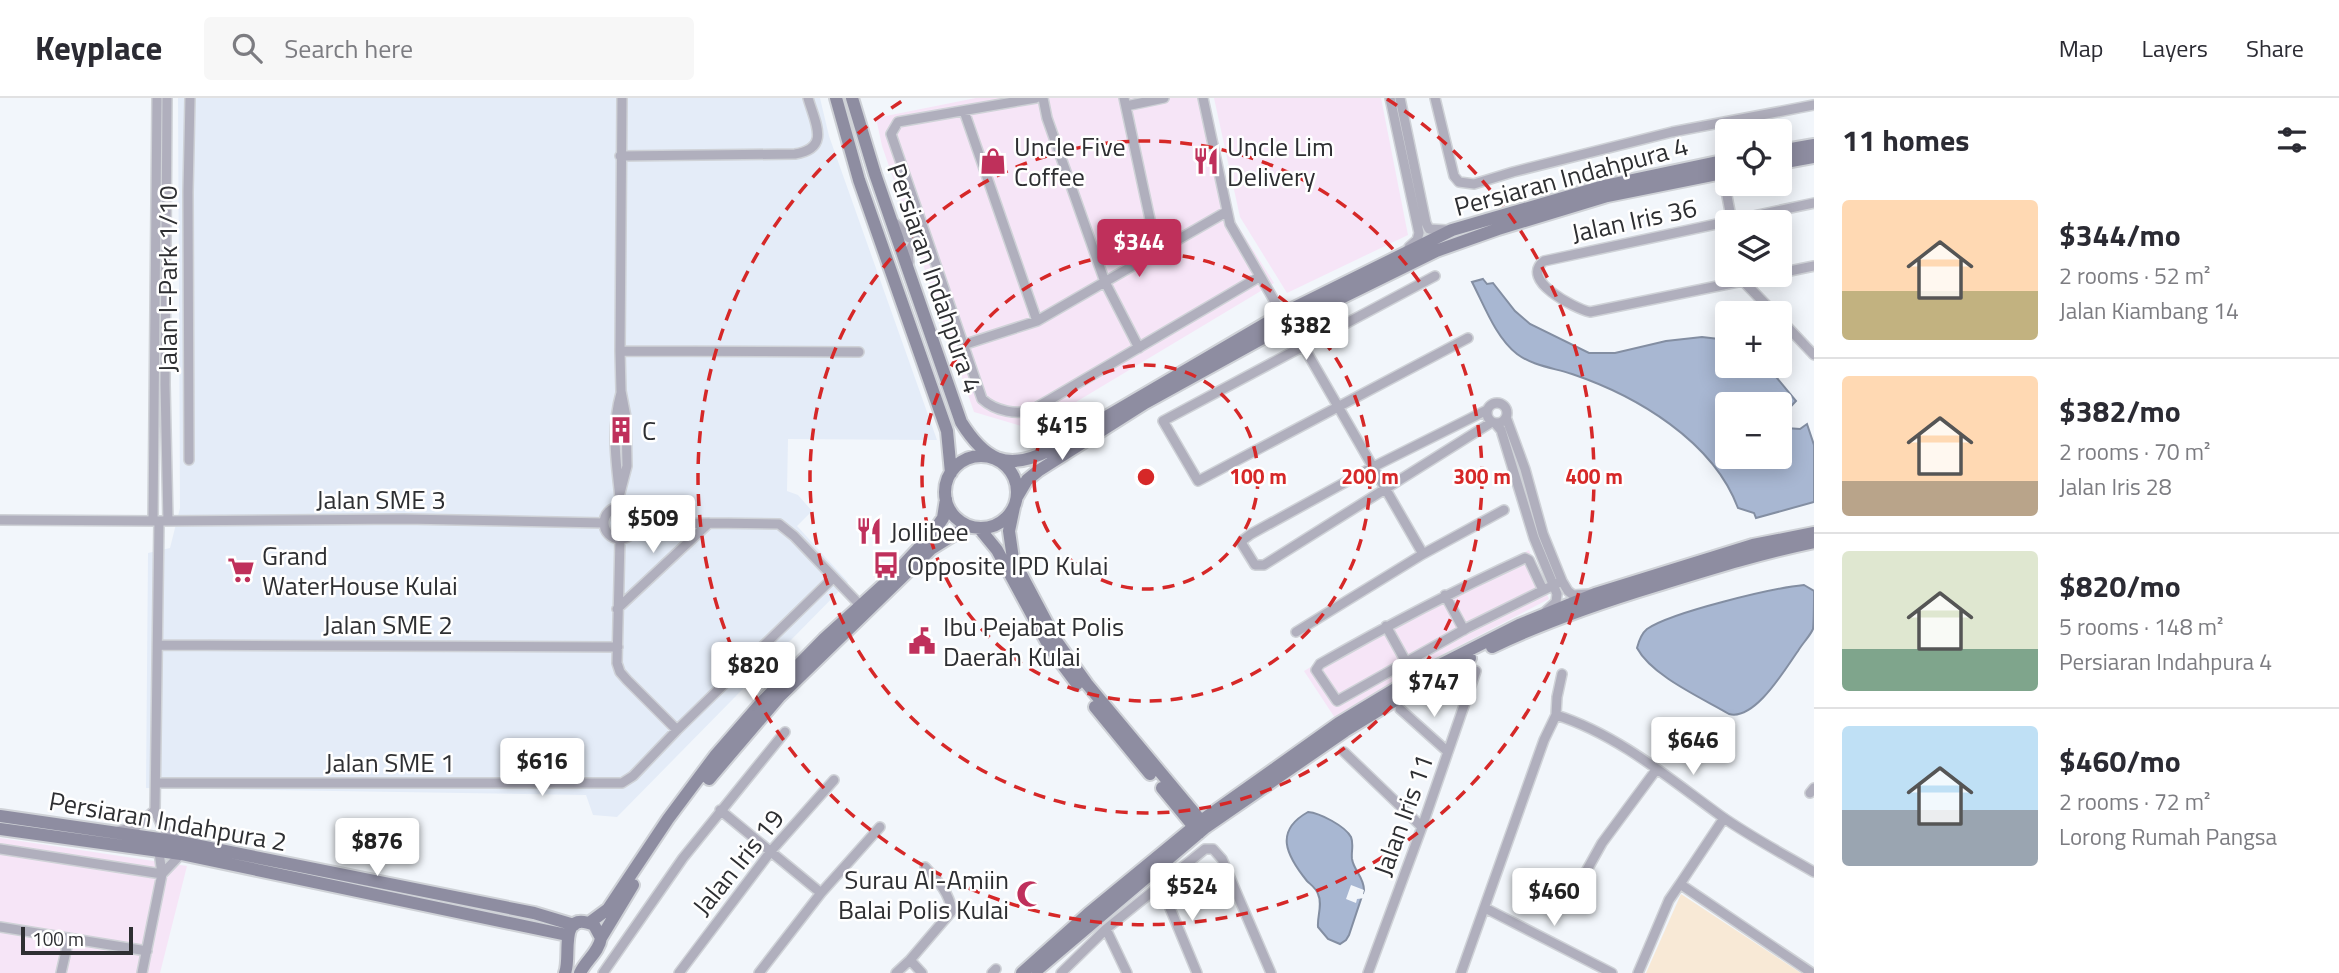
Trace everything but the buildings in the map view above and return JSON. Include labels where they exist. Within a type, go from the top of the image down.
[{"type":"street","points":[[157,98],[160,521]]},
{"type":"street","points":[[162,874],[180,848],[162,827],[155,810],[165,385],[167,98]]},
{"type":"street","name":"Jalan I-Park 1/10","points":[[189,460],[190,98]]},
{"type":"street","points":[[621,507],[620,493],[627,466],[620,351],[622,98]]},
{"type":"street","points":[[620,156],[807,152],[816,144],[818,134],[808,98]]},
{"type":"street","points":[[836,98],[859,180],[947,431],[951,473]]},
{"type":"street","name":"Persiaran Indahpura 4","points":[[852,98],[888,213],[961,422],[970,437],[994,458],[1020,462],[1048,451],[1396,257],[1452,230],[1604,186],[1715,163]]},
{"type":"street","points":[[1036,98],[898,122],[891,134],[982,399],[987,404],[1017,414],[1025,413],[1259,277]]},
{"type":"street","points":[[1043,98],[1047,118],[1105,282],[1139,348]]},
{"type":"street","points":[[1157,252],[1125,102],[1164,98]]},
{"type":"street","points":[[1203,98],[1226,212],[1240,244],[1303,346],[1423,554]]},
{"type":"street","points":[[1390,98],[1419,233],[1417,240],[1396,257]]},
{"type":"street","points":[[1400,98],[1426,223],[1429,229],[1452,230]]},
{"type":"street","points":[[1435,98],[1454,176],[1465,184],[1474,184],[1672,131],[1814,105]]},
{"type":"street","points":[[964,111],[1037,321]]},
{"type":"street","points":[[1792,148],[1814,145]]},
{"type":"street","points":[[1792,161],[1814,157]]},
{"type":"street","name":"Persiaran Indahpura 4","points":[[1016,502],[1027,480],[1038,471],[1286,319],[1463,241],[1607,196],[1715,174]]},
{"type":"street","name":"Jalan Iris 36","points":[[1782,210],[1814,203]]},
{"type":"street","points":[[964,345],[1037,321],[1226,212]]},
{"type":"street","points":[[888,213],[906,236],[926,236]]},
{"type":"street","name":"Jalan Iris 36","points":[[1715,225],[1544,261],[1537,272],[1542,285],[1580,309],[1590,312],[1715,284]]},
{"type":"street","points":[[909,272],[910,248],[926,236]]},
{"type":"street","points":[[1792,271],[1814,266]]},
{"type":"street","points":[[1435,276],[1163,421],[1198,481],[1468,338]]},
{"type":"street","points":[[1752,287],[1764,301]]},
{"type":"street","points":[[1792,332],[1814,355]]},
{"type":"street","points":[[620,351],[859,352]]},
{"type":"street","points":[[1506,417],[1463,440],[1264,565],[1255,565],[1242,540],[1373,467],[1487,410],[1491,404],[1501,403],[1507,411],[1506,417],[1525,469],[1558,583],[1556,602],[1542,614]]},
{"type":"street","points":[[1487,410],[1488,418],[1501,430],[1534,538],[1558,583],[1573,594],[1595,594]]},
{"type":"street","points":[[1456,426],[1463,440]]},
{"type":"street","points":[[589,923],[608,909],[668,819],[715,756],[762,702],[860,605],[891,579],[932,534],[943,518],[947,482],[951,473],[959,464],[982,456],[1005,464],[1013,474],[1017,485],[1016,502],[1009,531],[1013,559],[1057,642],[1095,695],[1200,827]]},
{"type":"street","points":[[946,499],[950,511],[958,520],[973,527],[997,550],[1050,648],[1124,743],[1200,827]]},
{"type":"street","points":[[580,973],[591,955],[599,948],[601,938],[633,884],[676,822],[758,720],[932,549],[973,527],[1000,523],[1008,516],[1016,502]]},
{"type":"street","points":[[621,507],[632,513],[636,525],[628,537],[620,539],[608,534],[604,523],[609,511],[621,507]]},
{"type":"street","points":[[1296,632],[1423,554],[1504,510]]},
{"type":"street","name":"Jalan SME 3","points":[[0,520],[404,519],[604,523]]},
{"type":"street","points":[[617,610],[709,523]]},
{"type":"street","points":[[636,525],[779,524],[794,536],[860,605]]},
{"type":"street","points":[[1022,973],[1088,914],[1200,827],[1362,709],[1436,667],[1542,614],[1595,594],[1753,545],[1814,533]]},
{"type":"street","points":[[620,539],[617,663],[620,672],[677,730]]},
{"type":"street","points":[[1034,973],[1200,827],[1396,699],[1501,643],[1566,615],[1755,555],[1814,542]]},
{"type":"street","points":[[1542,590],[1526,558],[1446,594],[1386,626],[1320,664],[1316,670],[1337,701],[1464,630],[1558,583]]},
{"type":"street","name":"Jalan SME 1","points":[[156,783],[622,783],[633,776],[833,578]]},
{"type":"street","points":[[1446,594],[1464,630]]},
{"type":"street","points":[[1386,626],[1406,662]]},
{"type":"street","name":"Jalan SME 2","points":[[158,645],[618,647]]},
{"type":"street","name":"Jalan Iris 11","points":[[1368,973],[1476,671]]},
{"type":"street","points":[[1461,973],[1544,740],[1556,715],[1562,674]]},
{"type":"street","points":[[1400,709],[1448,752]]},
{"type":"street","points":[[1556,715],[1594,730],[1656,769],[1724,818],[1814,872]]},
{"type":"street","points":[[603,973],[649,904],[720,810],[785,732]]},
{"type":"street","points":[[1344,752],[1422,827]]},
{"type":"street","points":[[1578,886],[1602,843],[1656,769]]},
{"type":"street","name":"Jalan Iris 19","points":[[679,973],[771,851],[834,780]]},
{"type":"street","points":[[114,832],[137,826],[155,810]]},
{"type":"street","points":[[720,810],[821,893]]},
{"type":"street","name":"Persiaran Indahpura 2","points":[[0,816],[114,832],[570,936]]},
{"type":"street","points":[[1638,973],[1669,900],[1724,818]]},
{"type":"street","points":[[760,973],[821,893],[880,827]]},
{"type":"street","name":"Persiaran Indahpura 2","points":[[0,829],[159,852],[180,848]]},
{"type":"street","points":[[0,849],[162,874]]},
{"type":"street","points":[[1061,973],[1106,929],[1160,884],[1205,849],[1213,849],[1222,859],[1270,973]]},
{"type":"street","points":[[142,973],[162,874],[159,852]]},
{"type":"street","points":[[896,973],[911,960],[952,911],[944,888],[925,867]]},
{"type":"street","points":[[1160,884],[1197,973]]},
{"type":"street","points":[[1680,884],[1812,973]]},
{"type":"street","points":[[1485,908],[1612,973]]},
{"type":"street","points":[[565,973],[570,936],[584,922],[598,929],[601,938]]},
{"type":"street","points":[[0,927],[147,951]]},
{"type":"street","points":[[1106,929],[1127,973]]},
{"type":"street","points":[[570,936],[578,956],[591,955]]},
{"type":"street","points":[[61,973],[69,938]]},
{"type":"street","points":[[911,960],[922,973]]},
{"type":"shaded area","points":[[178,98],[820,98],[829,136],[937,440],[788,439],[787,491],[798,495],[812,511],[797,526],[848,582],[617,817],[593,815],[586,795],[146,788],[148,553],[170,548],[180,508]]},
{"type":"shaded area","points":[[976,98],[1206,98],[1233,218],[1274,283],[1031,429],[974,412],[882,146],[876,118]]},
{"type":"shaded area","points":[[1214,98],[1381,98],[1408,235],[1287,293],[1240,217]]},
{"type":"shaded area","points":[[1529,550],[1549,599],[1428,662],[1335,718],[1304,671],[1373,629]]},
{"type":"shaded area","points":[[0,838],[187,866],[160,973],[0,973]]},
{"type":"shaded area","points":[[1681,894],[1772,954],[1801,973],[1646,973]]},
{"type":"water","points":[[1483,279],[1487,284],[1493,283],[1515,311],[1530,324],[1589,353],[1615,353],[1666,341],[1702,337],[1715,339],[1715,378],[1777,378],[1789,392],[1715,392],[1715,468],[1692,442],[1646,408],[1597,383],[1537,364],[1517,354],[1503,339],[1472,282]]},
{"type":"water","points":[[1807,424],[1814,445],[1814,502],[1756,518],[1754,513],[1738,508],[1716,469],[1792,469],[1792,428],[1800,429]]},
{"type":"water","points":[[1804,585],[1814,591],[1812,632],[1768,692],[1749,710],[1739,714],[1729,714],[1679,686],[1654,668],[1637,648],[1640,637],[1647,629],[1678,615],[1747,596]]},
{"type":"water","points":[[1308,812],[1332,821],[1348,833],[1352,840],[1353,863],[1364,885],[1349,935],[1340,944],[1328,939],[1318,927],[1318,894],[1289,853],[1287,835],[1297,819]]},
{"type":"pier","points":[[1351,885],[1364,890],[1365,898],[1357,899],[1356,903],[1346,899]]},
{"type":"place","name":"Uncle Five Coffee","points":[[993,161]]},
{"type":"place","name":"Uncle Lim Delivery","points":[[1206,161]]},
{"type":"place","name":"C","points":[[621,430]]},
{"type":"place","name":"Jollibee","points":[[869,531]]},
{"type":"place","name":"Opposite IPD Kulai","points":[[886,565]]},
{"type":"place","name":"Grand WaterHouse Kulai","points":[[241,570]]},
{"type":"place","name":"Ibu Pejabat Polis Daerah Kulai","points":[[922,641]]},
{"type":"place","name":"Surau Al-Amiin Balai Polis Kulai","points":[[1030,894]]}]
